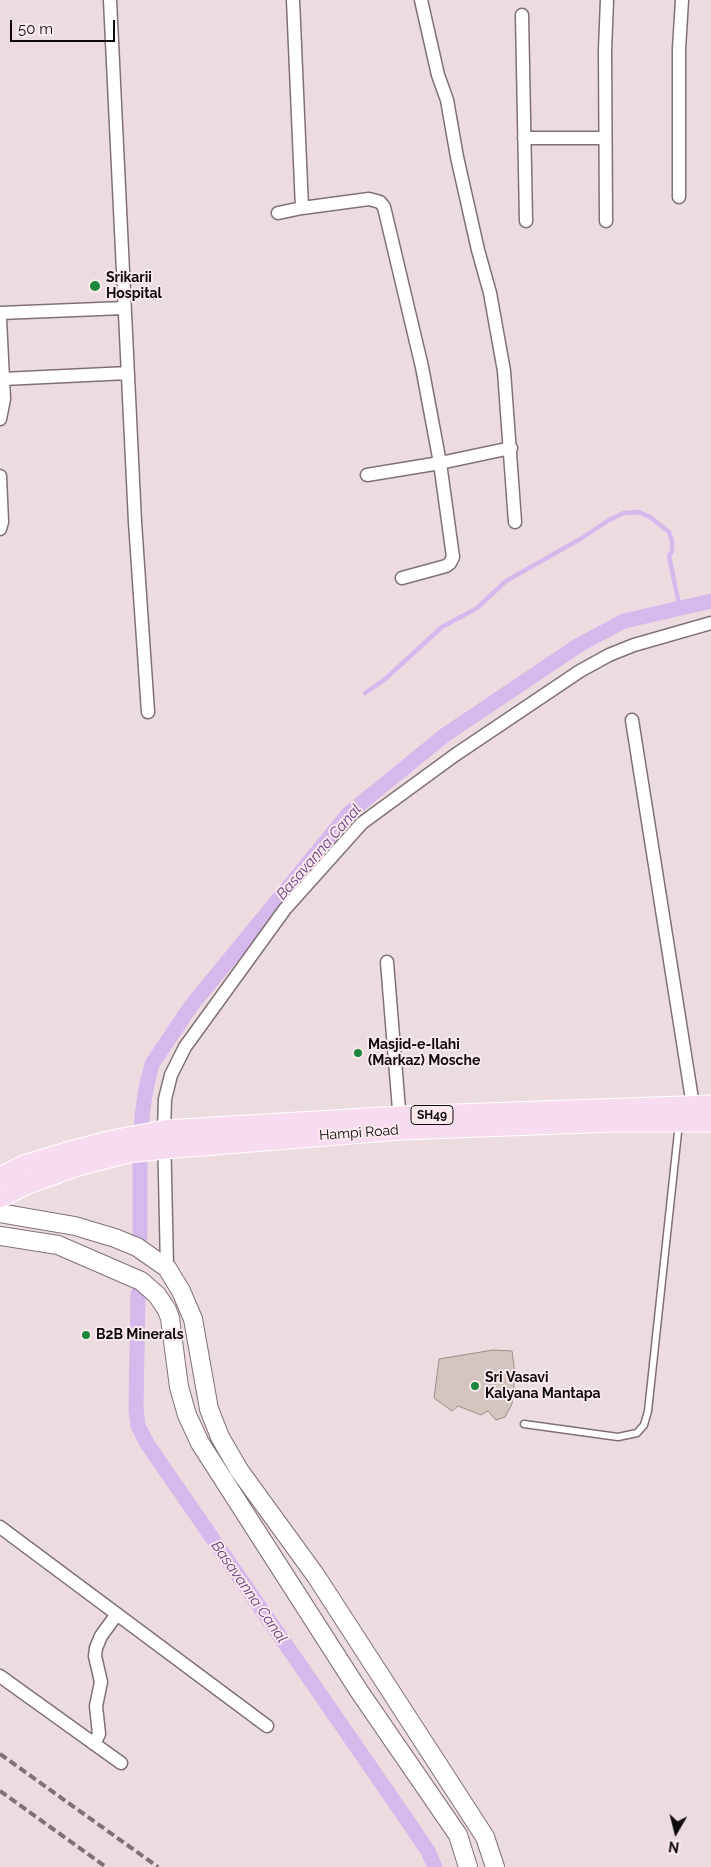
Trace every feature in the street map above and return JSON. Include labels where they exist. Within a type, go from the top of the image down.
[{"type":"main road","name":"Hampi Road","points":[[160,1140],[400,1123],[616,1122],[698,1115]]},
{"type":"main road","name":"SH49","points":[[0,1177],[24,1165],[66,1152],[160,1140]]},
{"type":"main road","name":"SH49","points":[[0,1198],[28,1184],[128,1145]]},
{"type":"main road","points":[[0,1213],[75,1226],[115,1238],[137,1247],[167,1268],[181,1291],[193,1319],[209,1409],[220,1437],[239,1470],[316,1576],[485,1837],[495,1867]]},
{"type":"main road","points":[[0,1236],[58,1245],[141,1281],[157,1295],[170,1318],[179,1387],[187,1415],[200,1444],[359,1691],[458,1836],[468,1867]]},
{"type":"street","points":[[110,0],[124,308],[148,712]]},
{"type":"street","points":[[293,0],[302,208]]},
{"type":"street","points":[[421,0],[438,75],[447,100],[457,157],[478,250],[490,292],[504,371],[515,522]]},
{"type":"street","points":[[606,221],[605,50],[607,0]]},
{"type":"street","points":[[679,197],[678,49],[682,0]]},
{"type":"street","points":[[522,15],[526,221]]},
{"type":"street","points":[[524,138],[605,138]]},
{"type":"street","points":[[278,213],[369,199],[380,202],[384,207],[422,367],[440,463],[453,557],[452,561],[446,566],[402,578]]},
{"type":"street","points":[[0,313],[124,308]]},
{"type":"street","points":[[0,319],[4,399],[0,419]]},
{"type":"street","points":[[3,379],[128,373]]},
{"type":"street","points":[[368,475],[440,463],[511,448]]},
{"type":"street","points":[[0,476],[2,522],[0,529]]},
{"type":"street","points":[[167,1268],[160,1140],[165,1099],[171,1075],[185,1047],[285,909],[362,823],[455,754],[580,671],[609,654],[655,638],[711,623]]},
{"type":"street","points":[[632,720],[698,1115]]},
{"type":"street","points":[[387,962],[400,1123]]},
{"type":"street","points":[[0,1527],[266,1726]]},
{"type":"street","points":[[94,1744],[99,1734],[96,1706],[101,1682],[95,1656],[96,1648],[101,1636],[117,1614]]},
{"type":"street","points":[[0,1676],[121,1764]]},
{"type":"lane","points":[[524,1424],[618,1437],[637,1433],[644,1425],[648,1411],[698,1115]]},
{"type":"building","name":"Sri Vasavi Kalyana Mantapa","points":[[493,1350],[512,1351],[515,1374],[512,1404],[505,1417],[496,1420],[488,1411],[481,1415],[458,1406],[452,1411],[434,1398],[439,1359]]},
{"type":"waterway","points":[[365,693],[384,680],[442,627],[477,608],[506,581],[624,513],[639,512],[650,517],[669,532],[672,541],[672,551],[669,556],[680,609]]},
{"type":"waterway","name":"Basavanna Canal","points":[[140,1237],[142,1116],[152,1064],[191,1006],[349,813],[445,735],[579,645],[624,621],[711,601]]},
{"type":"waterway","name":"Basavanna Canal","points":[[138,1294],[136,1409],[138,1426],[148,1445],[428,1851],[435,1867]]},
{"type":"railway","points":[[0,1754],[158,1867]]},
{"type":"railway","points":[[0,1791],[106,1867]]},
{"type":"place","name":"Srikarii Hospital","points":[[95,286]]},
{"type":"place","name":"Masjid-e-Ilahi (Markaz) Mosche","points":[[358,1053]]},
{"type":"place","name":"B2B Minerals","points":[[86,1335]]},
{"type":"place","name":"Sri Vasavi Kalyana Mantapa","points":[[475,1386]]}]
